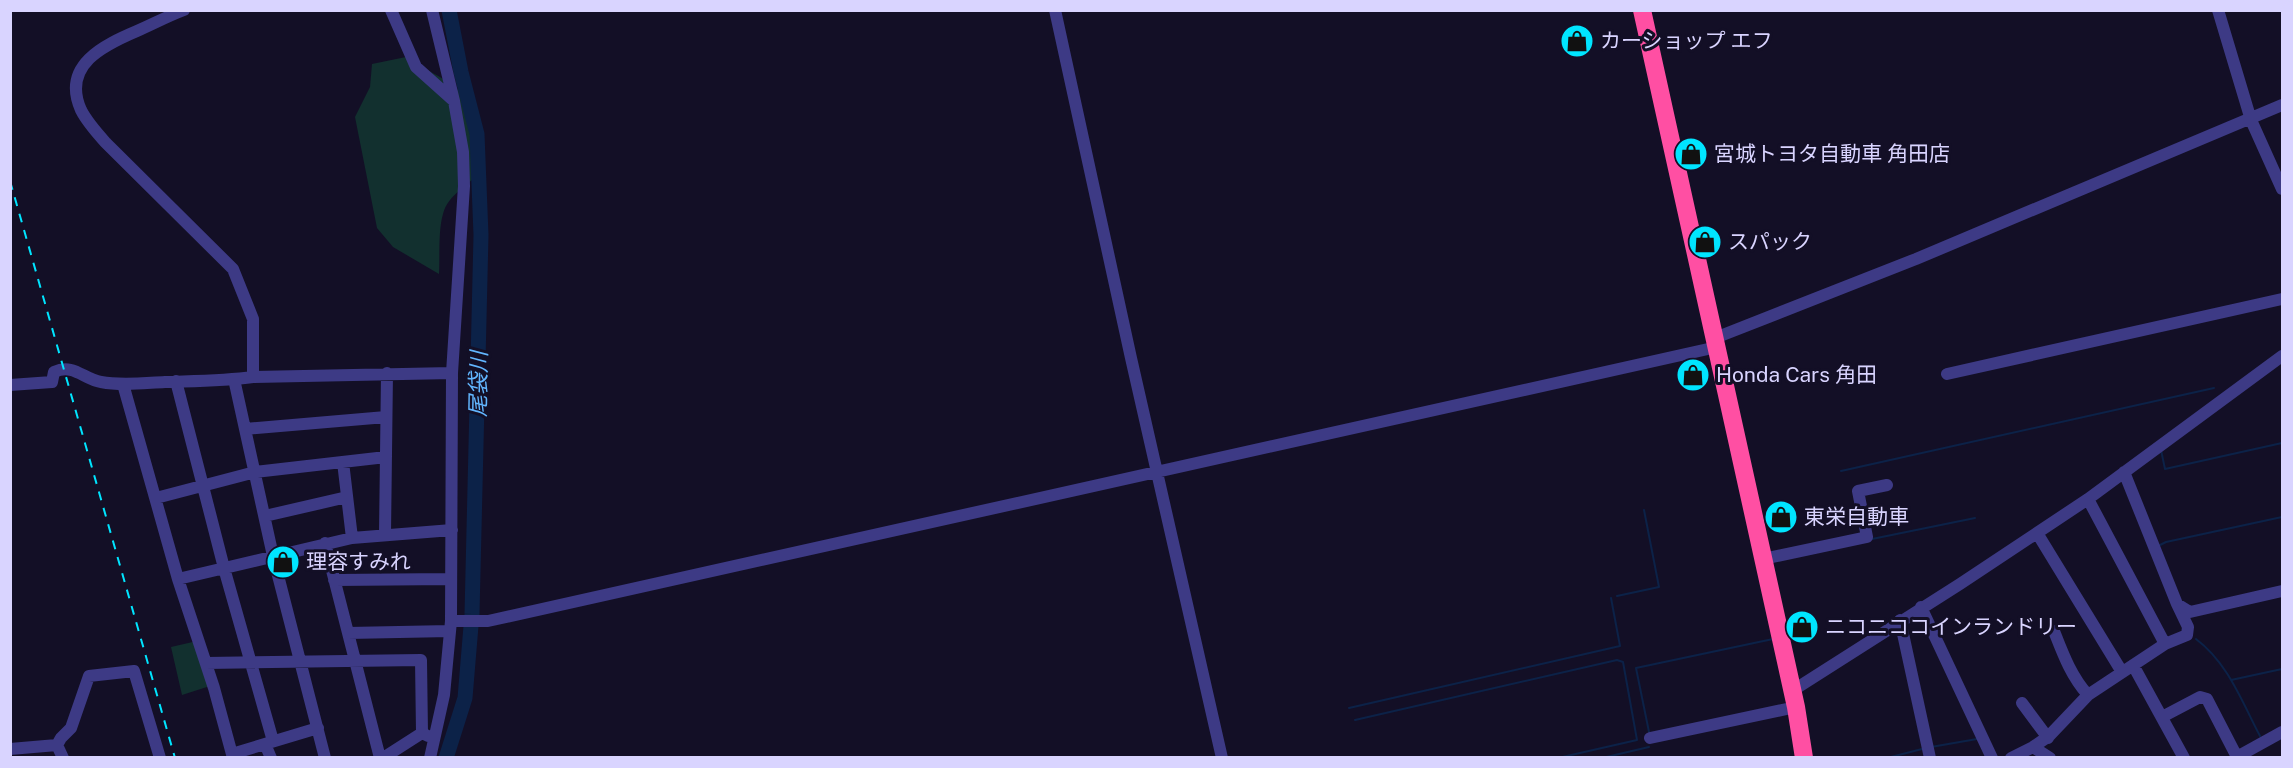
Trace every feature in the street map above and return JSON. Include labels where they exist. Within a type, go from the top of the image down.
[{"type":"highway","points":[[1642,10],[1794,699],[1804,758]]},
{"type":"street","points":[[184,10],[107,44],[90,57],[81,69],[77,80],[77,98],[88,122],[106,143],[233,269],[253,320],[253,377]]},
{"type":"street","points":[[391,10],[416,66],[454,101]]},
{"type":"street","points":[[430,758],[444,695],[453,624],[451,579],[452,374],[464,186],[463,152],[454,101],[432,10]]},
{"type":"street","points":[[1055,10],[1222,758]]},
{"type":"street","points":[[2218,10],[2251,120],[2283,189]]},
{"type":"street","points":[[348,633],[482,621],[1157,473],[1716,343],[2283,105]]},
{"type":"street","points":[[1947,374],[2283,299]]},
{"type":"street","points":[[1650,738],[1794,699],[1900,620],[2088,499],[2283,356]]},
{"type":"street","points":[[10,385],[52,382],[54,372],[61,369],[72,369],[99,382],[123,384],[253,377],[387,373],[452,374]]},
{"type":"street","points":[[385,534],[387,373]]},
{"type":"street","points":[[234,379],[273,556],[325,758]]},
{"type":"street","points":[[176,381],[250,662],[271,758]]},
{"type":"street","points":[[123,384],[178,579],[206,663],[233,756],[269,742],[318,728]]},
{"type":"street","points":[[245,429],[386,417]]},
{"type":"street","points":[[156,498],[255,472],[386,457]]},
{"type":"street","points":[[343,462],[352,538]]},
{"type":"street","points":[[2011,758],[2048,738],[2088,695],[2165,644],[2187,635],[2188,627],[2124,472]]},
{"type":"street","points":[[1763,559],[1867,537],[1858,491],[1887,485]]},
{"type":"street","points":[[264,516],[348,497]]},
{"type":"street","points":[[2088,499],[2165,644]]},
{"type":"street","points":[[178,579],[352,538],[452,530]]},
{"type":"street","points":[[2037,533],[2162,717],[2184,758]]},
{"type":"street","points":[[325,543],[381,758],[422,733]]},
{"type":"street","points":[[334,580],[451,579]]},
{"type":"street","points":[[2177,604],[2190,612],[2283,591]]},
{"type":"street","points":[[1922,607],[1992,758]]},
{"type":"street","points":[[1900,620],[1930,758]]},
{"type":"street","points":[[2055,631],[2065,660],[2079,685],[2088,695]]},
{"type":"street","points":[[206,663],[421,660],[422,733]]},
{"type":"street","points":[[57,745],[71,728],[89,676],[134,671],[160,758]]},
{"type":"street","points":[[2162,717],[2200,697],[2207,699],[2236,757],[2283,732]]},
{"type":"street","points":[[2022,703],[2048,738]]},
{"type":"street","points":[[422,733],[434,740]]},
{"type":"street","points":[[10,750],[57,745]]},
{"type":"street","points":[[57,745],[63,758]]},
{"type":"street","points":[[2033,747],[2050,758]]},
{"type":"green space","points":[[406,57],[457,89],[477,117],[484,140],[483,163],[478,173],[449,201],[443,214],[439,274],[393,247],[377,228],[355,117],[370,87],[372,64]]},
{"type":"green space","points":[[197,641],[210,686],[182,695],[171,647]]},
{"type":"waterway","name":"尾袋川","points":[[446,758],[465,698],[472,614],[481,235],[477,134],[461,72],[449,10]]},
{"type":"waterway","points":[[1841,471],[2214,388]]},
{"type":"waterway","points":[[2161,450],[2165,469],[2282,443]]},
{"type":"waterway","points":[[1617,596],[1659,587],[1644,510]]},
{"type":"waterway","points":[[2158,546],[2166,542],[2282,517]]},
{"type":"waterway","points":[[1872,539],[1975,518]]},
{"type":"waterway","points":[[1349,708],[1620,646],[1611,598]]},
{"type":"waterway","points":[[1649,732],[1636,668],[1773,639]]},
{"type":"waterway","points":[[2196,639],[2226,671],[2260,736]]},
{"type":"waterway","points":[[1355,720],[1617,660],[1623,662],[1637,740],[1558,758]]},
{"type":"waterway","points":[[2231,680],[2282,669]]},
{"type":"waterway","points":[[1931,747],[1977,739]]},
{"type":"waterway","points":[[1602,758],[1649,747]]},
{"type":"waterway","points":[[1887,758],[1922,749]]},
{"type":"railway","points":[[10,181],[175,758]]},
{"type":"place","name":"カーショップ エフ","points":[[1577,41]]},
{"type":"place","name":"宮城トヨタ自動車 角田店","points":[[1691,154]]},
{"type":"place","name":"スパック","points":[[1705,242]]},
{"type":"place","name":"Honda Cars 角田","points":[[1693,375]]},
{"type":"place","name":"東栄自動車","points":[[1781,517]]},
{"type":"place","name":"理容すみれ","points":[[283,562]]},
{"type":"place","name":"ニコニココインランドリー","points":[[1802,627]]}]
